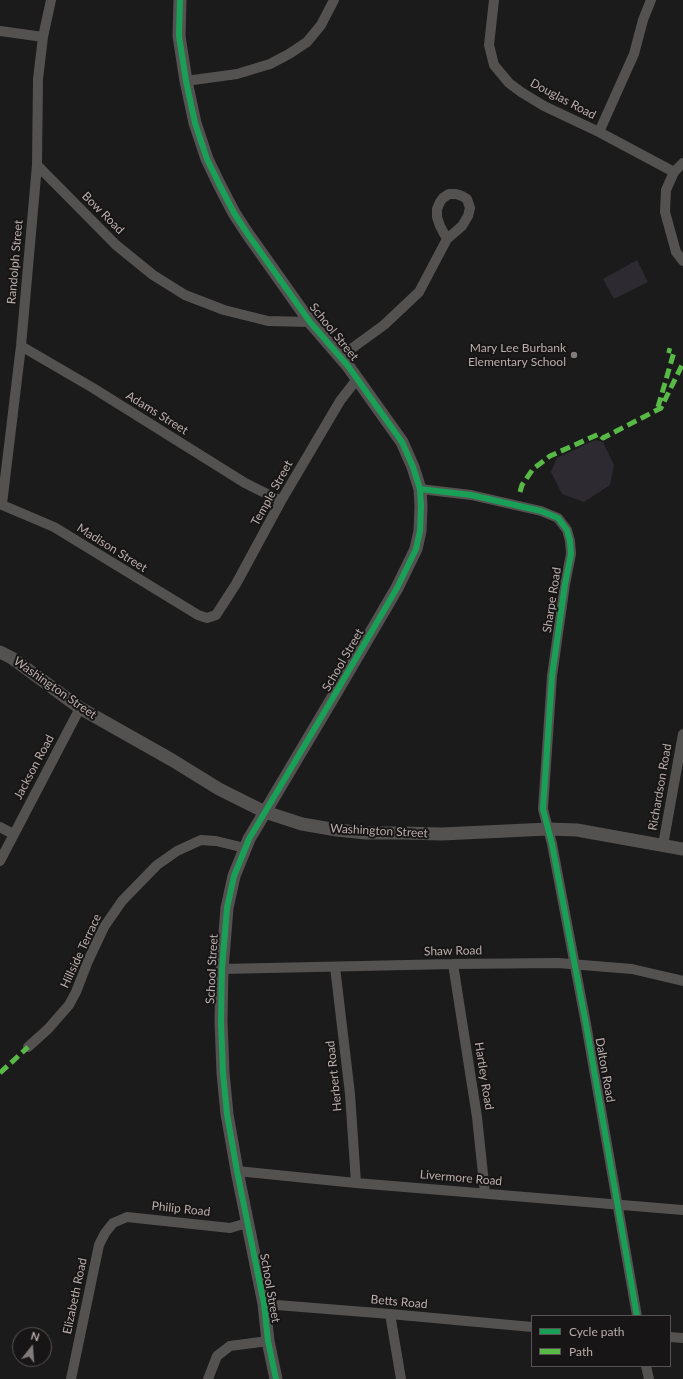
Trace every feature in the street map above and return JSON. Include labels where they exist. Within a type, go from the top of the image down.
[{"type":"street","points":[[37,165],[38,79],[43,37],[51,0]]},
{"type":"street","name":"School Street","points":[[180,0],[179,36],[186,81],[195,123],[219,184],[234,213],[247,233],[310,322],[357,379],[402,442],[413,467],[420,489],[420,531],[416,549],[393,595],[249,839],[234,876],[227,908],[222,969],[221,1021],[223,1073],[227,1114],[247,1223],[264,1304],[268,1341],[276,1379]]},
{"type":"street","points":[[186,81],[237,74],[270,64],[289,54],[307,42],[321,25],[334,0]]},
{"type":"street","name":"Douglas Road","points":[[494,0],[489,45],[494,65],[509,83],[544,106],[599,132],[674,172]]},
{"type":"street","points":[[599,132],[634,54],[643,20],[651,0]]},
{"type":"street","points":[[0,31],[43,37]]},
{"type":"street","points":[[683,163],[674,172],[666,190],[665,212],[676,252],[683,261]]},
{"type":"street","name":"Bow Road","points":[[37,165],[116,245],[153,275],[185,295],[224,310],[268,320],[310,322]]},
{"type":"street","name":"Randolph Street","points":[[1,504],[21,346],[37,165]]},
{"type":"street","points":[[340,357],[384,325],[419,292],[447,239]]},
{"type":"street","name":"Adams Street","points":[[21,346],[93,388],[245,483],[281,501]]},
{"type":"street","name":"Temple Street","points":[[209,618],[216,615],[236,584],[281,501],[340,401],[357,379]]},
{"type":"street","name":"Sharpe Road","points":[[420,489],[471,495],[541,511],[558,518],[567,530],[571,554],[565,584],[552,676],[544,795],[544,809],[548,829]]},
{"type":"street","name":"Madison Street","points":[[1,504],[54,527],[198,615],[209,618]]},
{"type":"street","name":"Washington Street","points":[[0,652],[12,658],[80,708],[172,760],[219,789],[264,812],[302,824],[366,833],[442,834],[548,829],[577,830],[683,849]]},
{"type":"street","name":"Jackson Road","points":[[0,861],[80,708]]},
{"type":"street","name":"Richardson Road","points":[[663,845],[683,734]]},
{"type":"street","points":[[0,827],[13,834]]},
{"type":"street","name":"Dalton Road","points":[[548,829],[574,964],[637,1315]]},
{"type":"street","name":"Hillside Terrace","points":[[28,1048],[48,1029],[69,1005],[104,927],[122,901],[157,865],[178,851],[201,840],[216,841],[245,848]]},
{"type":"street","name":"Shaw Road","points":[[222,969],[453,964],[574,964],[632,969],[683,981]]},
{"type":"street","name":"Hartley Road","points":[[453,964],[477,1117],[485,1193]]},
{"type":"street","name":"Herbert Road","points":[[335,967],[350,1094],[356,1183]]},
{"type":"street","name":"Livermore Road","points":[[237,1171],[356,1183],[683,1210]]},
{"type":"street","name":"Philip Road","points":[[114,1223],[127,1217],[230,1228],[247,1223]]},
{"type":"street","name":"Elizabeth Road","points":[[71,1379],[99,1245],[105,1232],[114,1223]]},
{"type":"street","name":"Betts Road","points":[[264,1304],[531,1327]]},
{"type":"street","points":[[390,1314],[401,1379]]},
{"type":"street","points":[[671,1337],[683,1338]]},
{"type":"street","points":[[208,1379],[217,1356],[230,1346],[268,1341]]},
{"type":"street","points":[[646,1367],[649,1379]]},
{"type":"shaded area","points":[[637,260],[648,282],[614,299],[603,279]]},
{"type":"shaded area","points":[[595,440],[603,442],[614,465],[610,485],[584,502],[562,494],[551,472],[557,458]]},
{"type":"marked path","points":[[658,407],[674,352],[667,350]]},
{"type":"marked path","points":[[520,492],[522,485],[533,469],[550,456],[599,434],[603,438],[661,408],[683,363]]},
{"type":"marked path","points":[[0,1073],[28,1047]]},
{"type":"cycle path","points":[[180,0],[179,36],[186,81],[195,123],[207,159],[219,184],[234,213],[247,233],[310,322],[348,366],[402,442],[413,467],[420,489],[420,531],[416,549],[397,588],[249,839],[234,876],[227,908],[222,969],[221,1021],[223,1073],[227,1114],[264,1304],[268,1341],[276,1379]]},
{"type":"cycle path","points":[[420,489],[471,495],[541,511],[558,518],[567,530],[570,541],[571,554],[565,584],[552,676],[543,809],[552,844],[586,1024],[637,1315]]},
{"type":"place","name":"Mary Lee Burbank Elementary School","points":[[574,355]]}]
